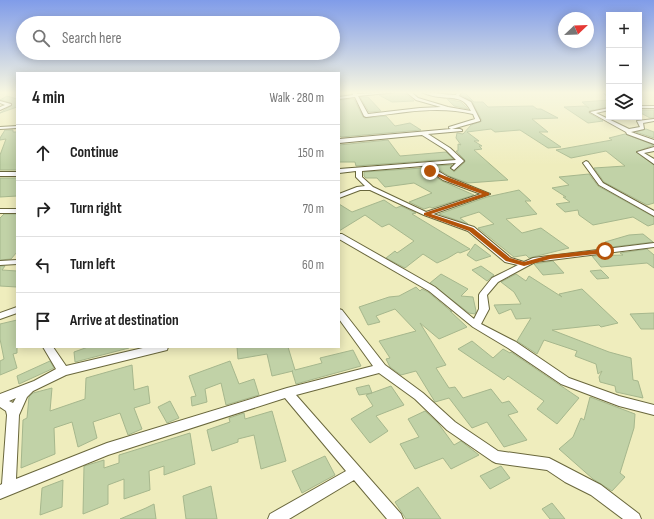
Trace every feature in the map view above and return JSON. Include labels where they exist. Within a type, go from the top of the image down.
[{"type":"street","points":[[452,131],[450,129],[456,125],[477,122],[475,116]]},
{"type":"street","points":[[598,116],[654,142]]},
{"type":"street","points":[[628,131],[642,128],[642,124],[639,122],[654,120]]},
{"type":"street","points":[[0,128],[16,127]]},
{"type":"street","points":[[340,141],[460,130]]},
{"type":"street","points":[[424,134],[448,149],[461,161]]},
{"type":"street","points":[[654,149],[640,152],[654,162]]},
{"type":"street","points":[[340,171],[461,161]]},
{"type":"street","points":[[454,168],[461,161]]},
{"type":"street","points":[[586,163],[601,184],[654,214]]},
{"type":"street","points":[[423,164],[430,171],[451,181],[487,194],[426,214]]},
{"type":"street","points":[[358,169],[359,177],[371,188],[426,214],[471,229],[508,260],[524,264]]},
{"type":"street","points":[[0,174],[16,174]]},
{"type":"street","points":[[340,196],[359,188],[371,188]]},
{"type":"street","points":[[0,211],[16,211]]},
{"type":"street","points":[[340,237],[432,289],[476,324],[512,345],[565,381],[619,401],[654,410]]},
{"type":"street","points":[[476,324],[484,309],[483,295],[495,280],[524,264],[550,257],[654,245]]},
{"type":"street","points":[[0,263],[16,262]]},
{"type":"street","points":[[0,316],[16,310]]},
{"type":"street","points":[[340,313],[380,368],[419,396],[451,426],[496,457],[549,464],[570,477],[596,490],[634,519]]},
{"type":"street","points":[[49,348],[62,371]]},
{"type":"street","points":[[0,400],[33,386],[62,371],[147,349]]},
{"type":"street","points":[[33,386],[22,394],[13,415],[5,490],[107,449],[287,392],[380,368]]},
{"type":"street","points":[[287,392],[396,519]]},
{"type":"street","points":[[0,400],[11,408],[13,415]]},
{"type":"street","points":[[275,519],[356,472]]},
{"type":"building","points":[[340,116],[363,116],[365,118],[386,116],[395,126],[410,123],[421,130],[341,137]]},
{"type":"building","points":[[480,116],[555,116],[558,118],[532,119],[548,132],[539,132],[561,147],[548,148],[520,130],[495,132],[491,129],[467,132],[479,141],[474,141],[482,146],[479,146],[482,149],[474,150],[508,180],[468,183],[449,176],[433,166],[452,165],[450,168],[454,172],[465,162],[465,160],[456,151],[458,151],[458,144],[461,145],[456,138],[457,133],[463,134],[471,125],[482,121]]},
{"type":"building","points":[[578,116],[595,116],[603,121],[588,123]]},
{"type":"building","points":[[647,116],[654,116],[654,118],[650,118]]},
{"type":"building","points":[[646,129],[654,132],[654,138],[636,132]]},
{"type":"building","points":[[5,130],[13,130],[13,132],[16,132],[16,170],[0,170],[0,155],[6,139],[0,140]]},
{"type":"building","points":[[625,134],[654,145],[636,152],[654,165],[654,203],[647,205],[604,182],[594,168],[625,166],[606,151],[571,158],[556,150],[612,140],[609,138]]},
{"type":"building","points":[[388,140],[400,156],[446,152],[453,159],[356,166],[355,162],[340,162],[340,145]]},
{"type":"building","points":[[422,168],[442,181],[474,195],[424,209],[409,202],[432,193],[414,183],[385,187],[377,178],[366,178],[364,176],[364,172]]},
{"type":"building","points":[[589,174],[598,186],[654,217],[654,224],[648,226],[633,217],[593,225],[579,215],[578,210],[565,212],[556,204],[570,202],[563,197],[566,197],[552,188],[569,185],[559,177]]},
{"type":"building","points":[[0,178],[16,178],[16,196],[0,197]]},
{"type":"building","points":[[519,190],[531,201],[525,201],[537,214],[506,219],[522,233],[541,228],[569,248],[529,258],[526,255],[514,257],[478,228],[494,224],[479,212],[460,218],[468,224],[439,214],[487,197]]},
{"type":"building","points":[[384,200],[396,208],[401,206],[416,213],[412,214],[470,249],[460,253],[458,252],[437,263],[423,254],[405,268],[386,258],[395,251],[397,253],[414,241],[389,224],[382,227],[365,215],[340,230],[340,205],[352,212]]},
{"type":"building","points":[[4,214],[16,214],[16,253],[11,259],[0,260],[0,218]]},
{"type":"building","points":[[643,234],[653,242],[612,247],[605,242],[629,235]]},
{"type":"building","points":[[475,244],[491,256],[476,261],[467,255]]},
{"type":"building","points":[[647,249],[654,255],[654,268],[647,263],[601,267],[592,256],[623,255],[620,253]]},
{"type":"building","points":[[553,261],[564,273],[543,275],[534,264]]},
{"type":"building","points":[[0,266],[5,266],[2,270],[16,271],[16,287],[0,286]]},
{"type":"building","points":[[481,266],[494,275],[487,281],[472,270]]},
{"type":"building","points":[[601,270],[609,278],[597,279],[590,271]]},
{"type":"building","points":[[441,274],[468,289],[461,296],[473,297],[476,311],[475,314],[469,313],[430,283]]},
{"type":"building","points":[[516,274],[526,281],[529,276],[562,297],[559,294],[582,289],[618,323],[601,327],[599,325],[552,330],[609,352],[631,358],[633,380],[638,381],[643,398],[616,392],[615,386],[600,382],[599,377],[602,371],[598,374],[596,364],[575,356],[577,351],[544,340],[537,354],[517,341],[531,318],[516,319],[511,309],[499,314],[494,305],[521,304],[514,292],[501,282]]},
{"type":"building","points":[[416,287],[420,291],[422,289],[428,292],[467,327],[439,339],[420,323],[446,365],[436,368],[449,388],[455,387],[463,398],[491,389],[502,403],[509,401],[518,412],[508,415],[527,440],[504,447],[487,422],[472,428],[449,398],[435,402],[416,371],[401,375],[390,367],[386,359],[390,358],[379,341],[416,331],[395,309],[376,316],[380,322],[368,325],[359,307],[389,297],[399,296]]},
{"type":"building","points":[[654,313],[654,329],[641,329],[630,314]]},
{"type":"building","points":[[16,320],[17,353],[13,354],[17,368],[0,375],[0,361],[4,359],[0,339],[0,324]]},
{"type":"building","points":[[472,341],[493,358],[503,349],[510,353],[511,352],[579,398],[557,424],[537,409],[544,401],[508,376],[504,380],[458,349]]},
{"type":"building","points":[[85,348],[129,348],[75,362],[74,352]]},
{"type":"building","points":[[237,348],[288,348],[295,370],[322,363],[320,358],[353,350],[361,366],[296,384],[292,371],[272,376],[267,354],[238,359]]},
{"type":"building","points":[[50,361],[54,368],[19,384],[17,376]]},
{"type":"building","points":[[230,361],[239,384],[254,379],[259,395],[226,405],[221,383],[205,389],[207,402],[192,406],[191,397],[196,396],[189,376]]},
{"type":"building","points":[[132,365],[134,390],[148,386],[150,403],[134,408],[142,429],[128,435],[120,413],[93,422],[97,438],[78,447],[72,422],[54,428],[55,454],[21,468],[23,420],[27,418],[29,397],[33,393],[52,388],[50,411],[85,399],[86,378]]},
{"type":"building","points":[[369,385],[372,393],[359,395],[356,388]]},
{"type":"building","points":[[391,386],[404,405],[376,416],[388,431],[370,443],[351,419],[373,406],[366,395]]},
{"type":"building","points":[[590,397],[635,414],[634,428],[620,473],[625,477],[612,491],[593,479],[559,449],[573,437],[581,418],[584,420]]},
{"type":"building","points":[[170,401],[179,418],[167,423],[158,407]]},
{"type":"building","points":[[272,411],[286,461],[261,469],[254,435],[238,439],[238,442],[212,451],[207,430],[230,422],[229,418],[244,413],[245,419]]},
{"type":"building","points":[[425,411],[438,423],[454,445],[461,441],[479,455],[451,469],[443,458],[415,469],[400,444],[419,437],[408,419]]},
{"type":"building","points":[[190,433],[195,464],[164,475],[164,466],[149,471],[150,490],[124,499],[124,479],[108,485],[108,504],[83,514],[84,466],[104,460],[104,468],[119,463],[119,455]]},
{"type":"building","points":[[325,456],[335,475],[302,493],[292,471]]},
{"type":"building","points":[[501,466],[510,478],[490,489],[480,476]]},
{"type":"building","points":[[63,480],[62,507],[40,515],[42,488]]},
{"type":"building","points":[[211,486],[217,519],[186,519],[183,496]]},
{"type":"building","points":[[418,487],[441,519],[406,519],[395,502]]},
{"type":"building","points":[[552,503],[565,519],[550,519],[542,509]]},
{"type":"building","points":[[154,504],[156,519],[120,519],[146,508]]},
{"type":"route","points":[[430,171],[451,181],[487,194],[426,214],[446,222],[471,229],[508,260],[524,264],[533,260],[550,257],[605,251]]}]
